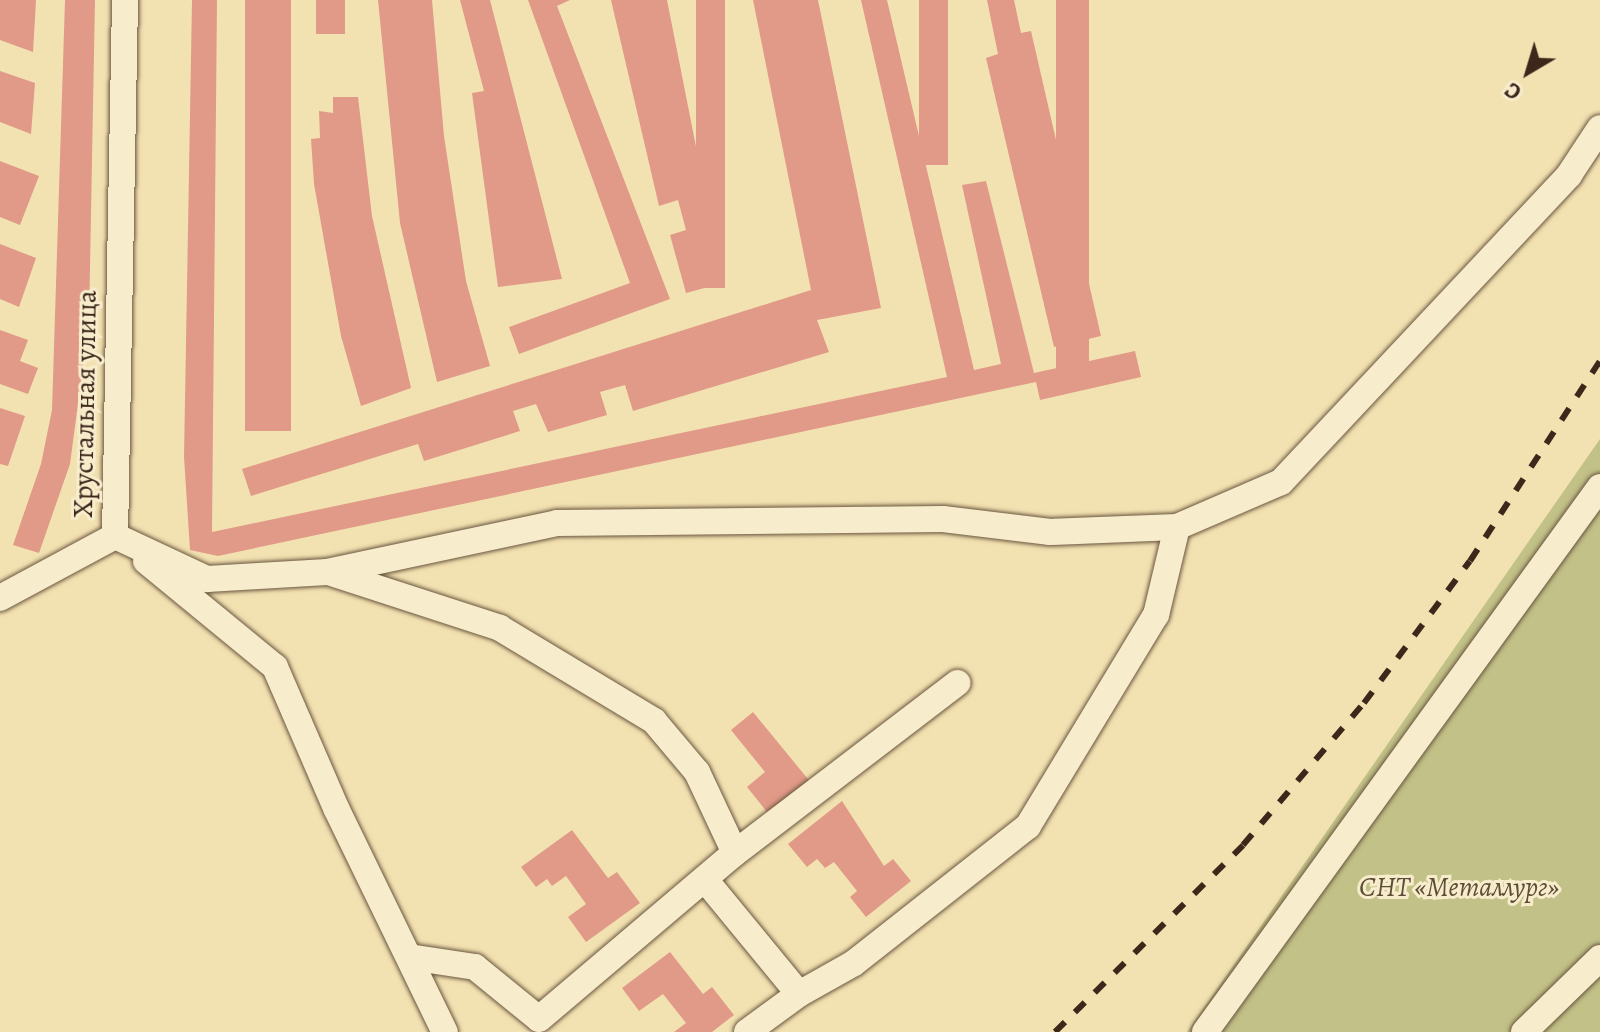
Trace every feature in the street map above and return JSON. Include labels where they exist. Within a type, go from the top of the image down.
[{"type":"street","name":"Хрустальная улица","points":[[125,0],[115,536],[275,667],[336,808],[445,1032]]},
{"type":"street","points":[[0,598],[115,536],[207,579],[327,572],[557,523],[943,519],[1050,532],[1177,527],[1281,482],[1569,175],[1600,128]]},
{"type":"street","points":[[1205,1032],[1600,487]]},
{"type":"street","points":[[747,1032],[799,994],[854,963],[1028,826],[1156,615],[1177,527]]},
{"type":"street","points":[[327,572],[500,628],[654,721],[697,772],[735,853]]},
{"type":"street","points":[[409,957],[475,967],[539,1019],[707,882],[735,853],[957,683]]},
{"type":"street","points":[[707,882],[799,994]]},
{"type":"street","points":[[1524,1032],[1600,958]]},
{"type":"green space","name":"СНТ «Металлург»","points":[[1600,439],[1600,1032],[1187,1032]]},
{"type":"building","points":[[0,0],[36,0],[33,52],[0,40]]},
{"type":"building","points":[[65,0],[95,0],[89,321],[70,464],[39,553],[13,545],[41,464],[52,410]]},
{"type":"building","points":[[192,0],[217,0],[212,532],[947,377],[861,0],[887,0],[974,370],[1001,364],[962,185],[986,181],[1034,373],[1135,351],[1141,377],[1040,400],[1036,382],[218,556],[190,550],[184,457]]},
{"type":"building","points":[[245,0],[291,0],[291,431],[245,431]]},
{"type":"building","points":[[316,0],[345,0],[345,34],[316,34]]},
{"type":"building","points":[[378,0],[432,0],[444,136],[466,281],[490,366],[437,382],[400,223]]},
{"type":"building","points":[[460,0],[490,0],[562,279],[498,287],[472,93],[484,91]]},
{"type":"building","points":[[528,0],[570,0],[557,6],[670,299],[519,354],[509,327],[630,283]]},
{"type":"building","points":[[611,0],[667,0],[723,283],[686,293],[670,235],[686,230],[678,200],[659,206]]},
{"type":"building","points":[[696,0],[725,0],[725,288],[696,288]]},
{"type":"building","points":[[753,0],[818,0],[881,308],[817,320],[829,352],[633,411],[625,385],[600,392],[607,415],[548,432],[536,404],[513,411],[520,431],[424,461],[418,444],[251,496],[242,469],[811,290]]},
{"type":"building","points":[[919,0],[948,0],[948,165],[919,165]]},
{"type":"building","points":[[987,0],[1014,0],[1021,33],[1031,31],[1101,336],[1054,347],[986,58],[998,54]]},
{"type":"building","points":[[1056,0],[1089,0],[1089,389],[1056,389]]},
{"type":"building","points":[[0,71],[35,83],[31,134],[0,122]]},
{"type":"building","points":[[333,97],[358,97],[372,216],[411,388],[361,406],[341,336],[314,184],[311,139],[320,138],[319,111],[333,113]]},
{"type":"building","points":[[0,161],[39,176],[20,225],[0,217]]},
{"type":"building","points":[[0,244],[36,258],[19,307],[0,299]]},
{"type":"building","points":[[0,330],[28,340],[20,361],[38,368],[28,394],[0,384]]},
{"type":"building","points":[[0,408],[25,416],[8,466],[0,464]]},
{"type":"building","points":[[753,712],[812,784],[771,817],[747,787],[765,772],[731,730]]},
{"type":"building","points":[[842,801],[884,866],[893,859],[911,881],[866,917],[850,897],[857,891],[834,862],[825,868],[817,859],[807,867],[788,844]]},
{"type":"building","points":[[572,830],[608,878],[617,872],[640,903],[586,942],[568,917],[586,904],[566,876],[552,886],[547,879],[536,887],[521,867]]},
{"type":"building","points":[[670,952],[703,994],[712,987],[734,1015],[712,1032],[674,1032],[686,1023],[663,994],[639,1011],[622,988]]},
{"type":"railway","points":[[1055,1032],[1243,845],[1364,703],[1470,561],[1600,361]]}]
